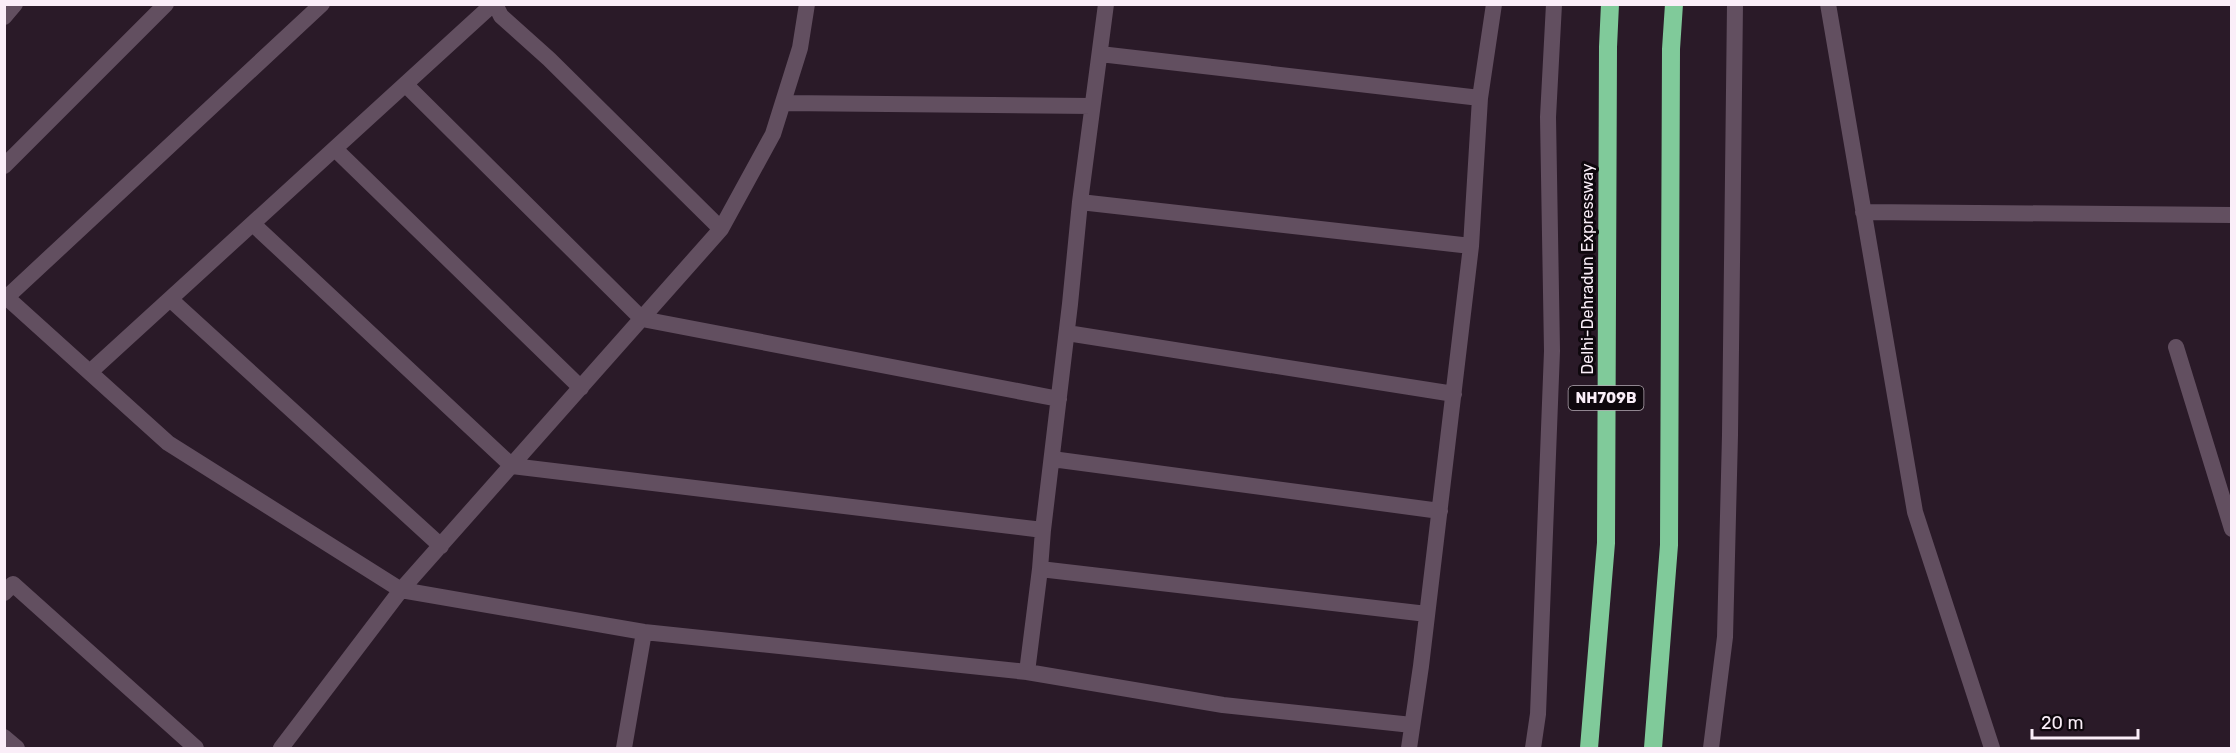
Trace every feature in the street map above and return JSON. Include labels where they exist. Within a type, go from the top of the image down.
[{"type":"highway","name":"Delhi-Dehradun Expressway","points":[[1589,748],[1606,543],[1610,4]]},
{"type":"highway","points":[[1653,748],[1669,545],[1671,49],[1674,4]]},
{"type":"street","points":[[4,17],[15,4]]},
{"type":"street","points":[[4,166],[166,4]]},
{"type":"street","points":[[322,4],[6,296],[168,443],[401,590],[644,632],[1026,672],[1223,705],[1413,725]]},
{"type":"street","points":[[90,372],[494,4],[501,16],[549,59],[721,229]]},
{"type":"street","points":[[281,748],[401,590],[721,229],[773,134],[800,48],[807,4]]},
{"type":"street","points":[[1026,672],[1040,569],[1042,530],[1067,333],[1080,202],[1106,4]]},
{"type":"street","points":[[1409,748],[1428,614],[1471,246],[1480,98],[1494,4]]},
{"type":"street","points":[[1533,748],[1538,714],[1552,351],[1548,117],[1554,4]]},
{"type":"street","points":[[1711,748],[1725,626],[1730,435],[1735,4]]},
{"type":"street","points":[[1828,4],[1915,512],[1992,748]]},
{"type":"street","points":[[1100,54],[1480,98]]},
{"type":"street","points":[[406,85],[642,319],[1059,399]]},
{"type":"street","points":[[783,103],[1092,106]]},
{"type":"street","points":[[335,149],[581,388]]},
{"type":"street","points":[[1080,202],[1471,246]]},
{"type":"street","points":[[1863,212],[2232,215]]},
{"type":"street","points":[[253,224],[512,466],[1042,530]]},
{"type":"street","points":[[170,299],[441,546]]},
{"type":"street","points":[[1067,333],[1454,394]]},
{"type":"street","points":[[2176,347],[2232,529]]},
{"type":"street","points":[[1052,459],[1440,511]]},
{"type":"street","points":[[1040,569],[1428,614]]},
{"type":"street","points":[[4,594],[13,584],[196,748]]},
{"type":"street","points":[[624,748],[644,632]]},
{"type":"street","points":[[4,737],[16,748]]}]
